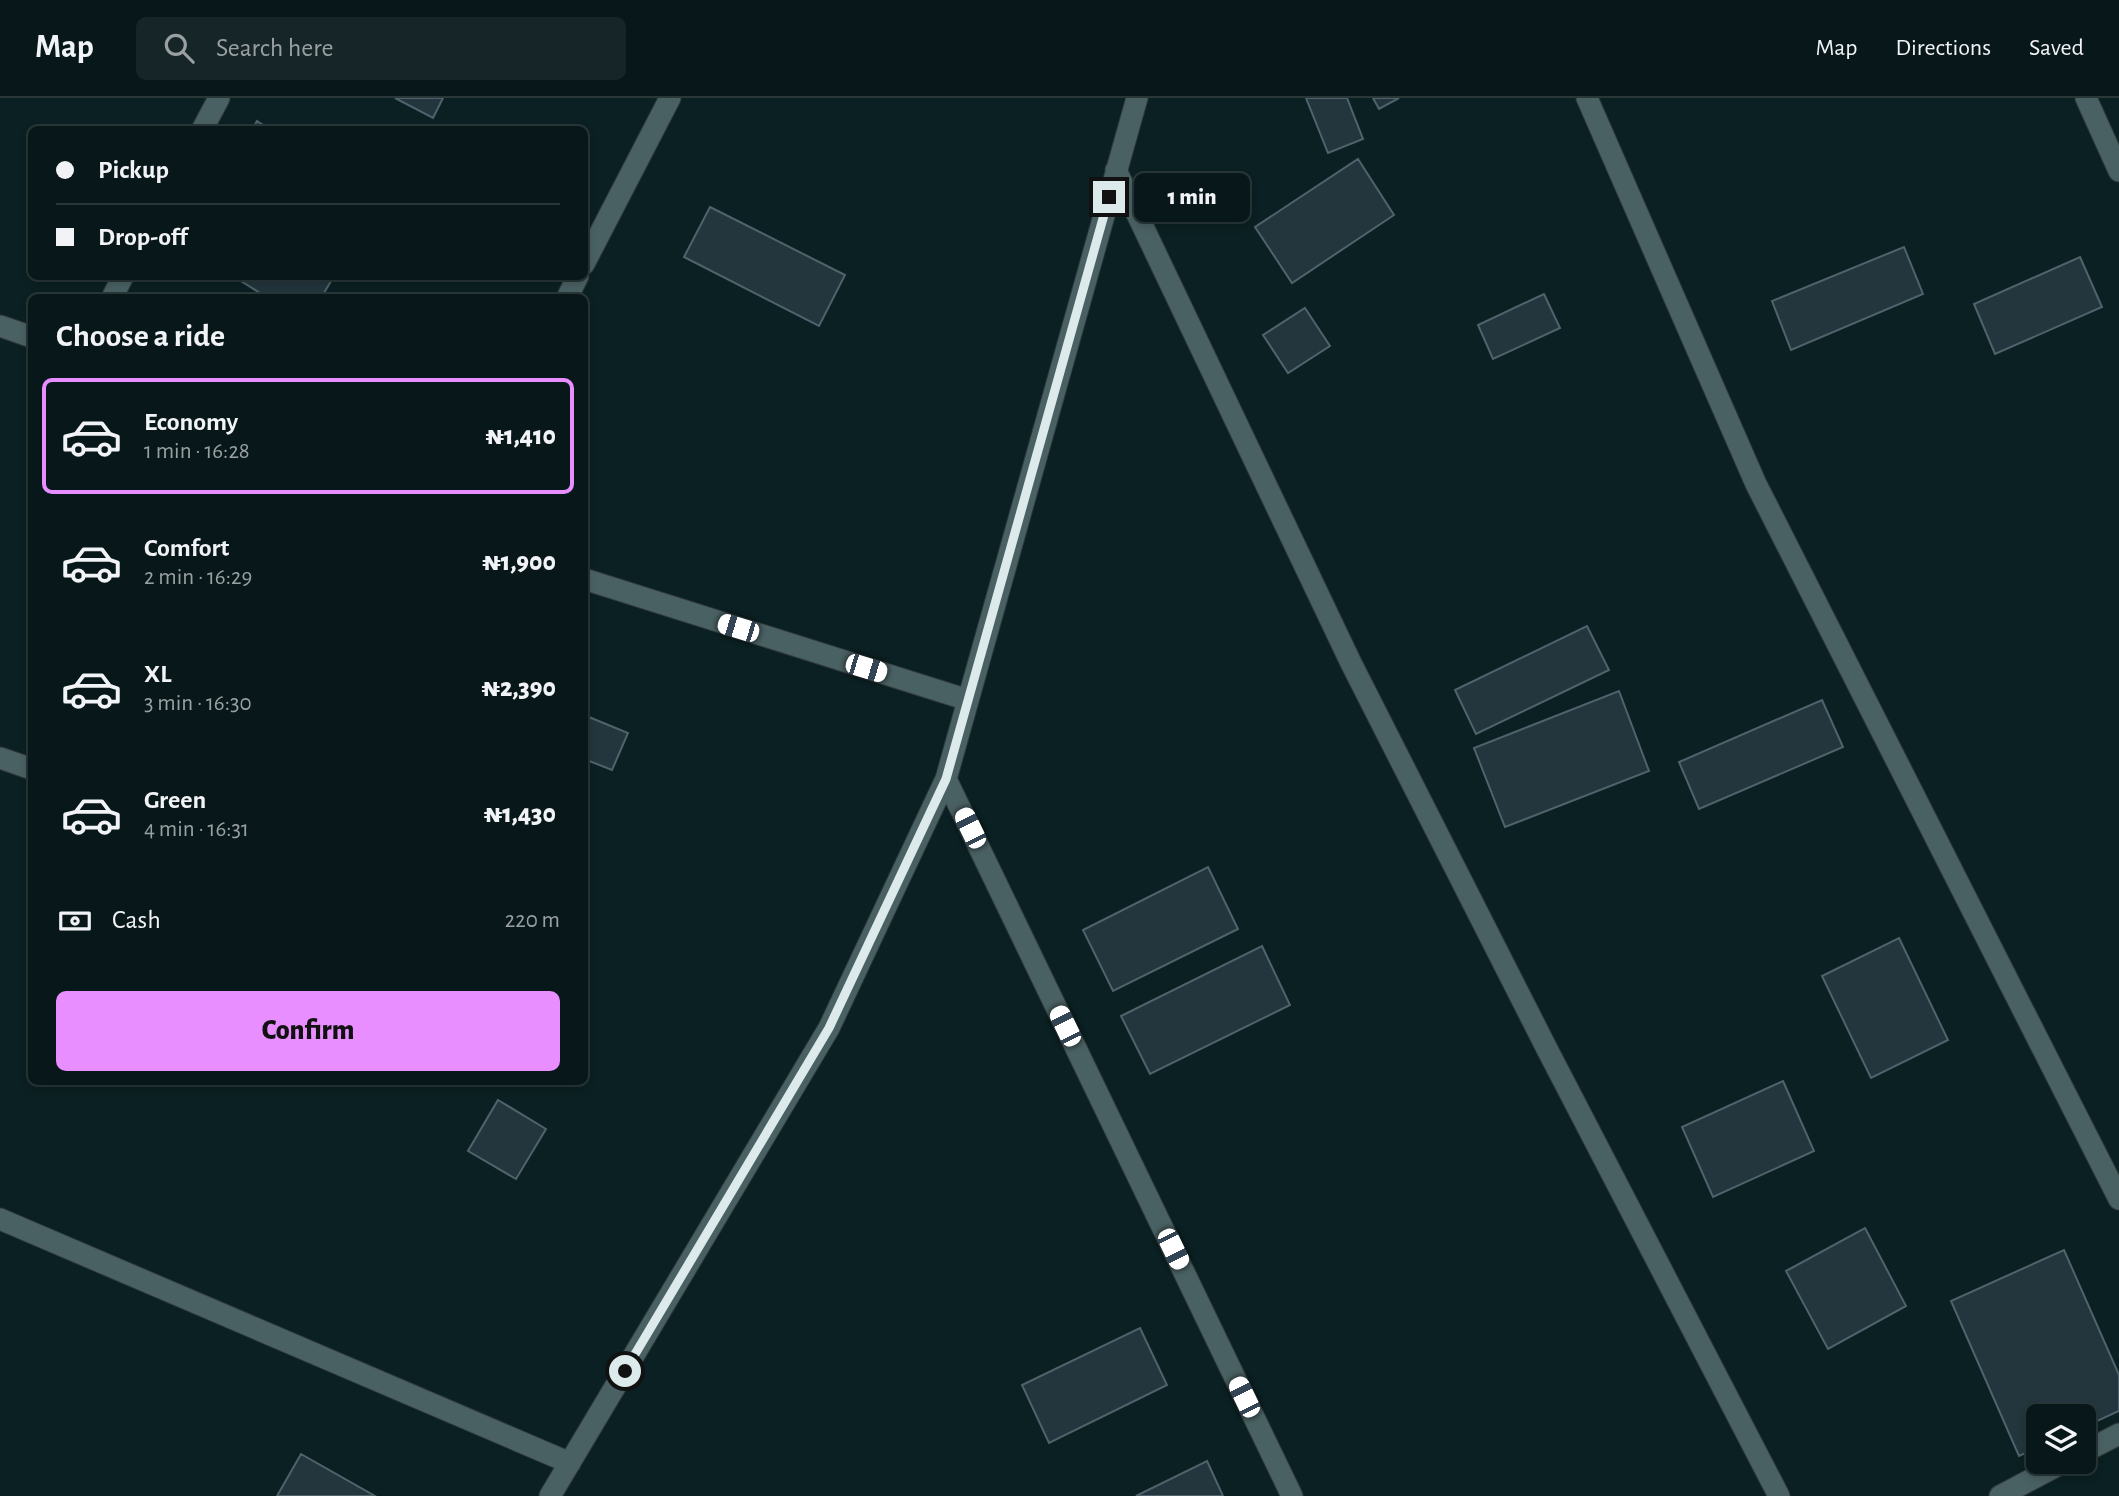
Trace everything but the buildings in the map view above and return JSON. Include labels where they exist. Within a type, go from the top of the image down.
[{"type":"street","points":[[204,126],[219,98]]},
{"type":"street","points":[[588,256],[670,98]]},
{"type":"street","points":[[550,1496],[829,1028],[946,779],[1137,98]]},
{"type":"street","points":[[1587,98],[1756,484],[2119,1199]]},
{"type":"street","points":[[2085,98],[2119,171]]},
{"type":"street","points":[[1116,170],[1350,663],[1779,1496]]},
{"type":"street","points":[[0,326],[28,336]]},
{"type":"street","points":[[588,580],[968,700]]},
{"type":"street","points":[[0,758],[28,768]]},
{"type":"street","points":[[946,779],[1292,1496]]},
{"type":"street","points":[[0,1219],[570,1463]]},
{"type":"street","points":[[2096,1446],[2119,1434]]},
{"type":"street","points":[[2000,1496],[2041,1474]]},
{"type":"route","points":[[625,1371],[829,1028],[946,779],[1109,197]]}]
